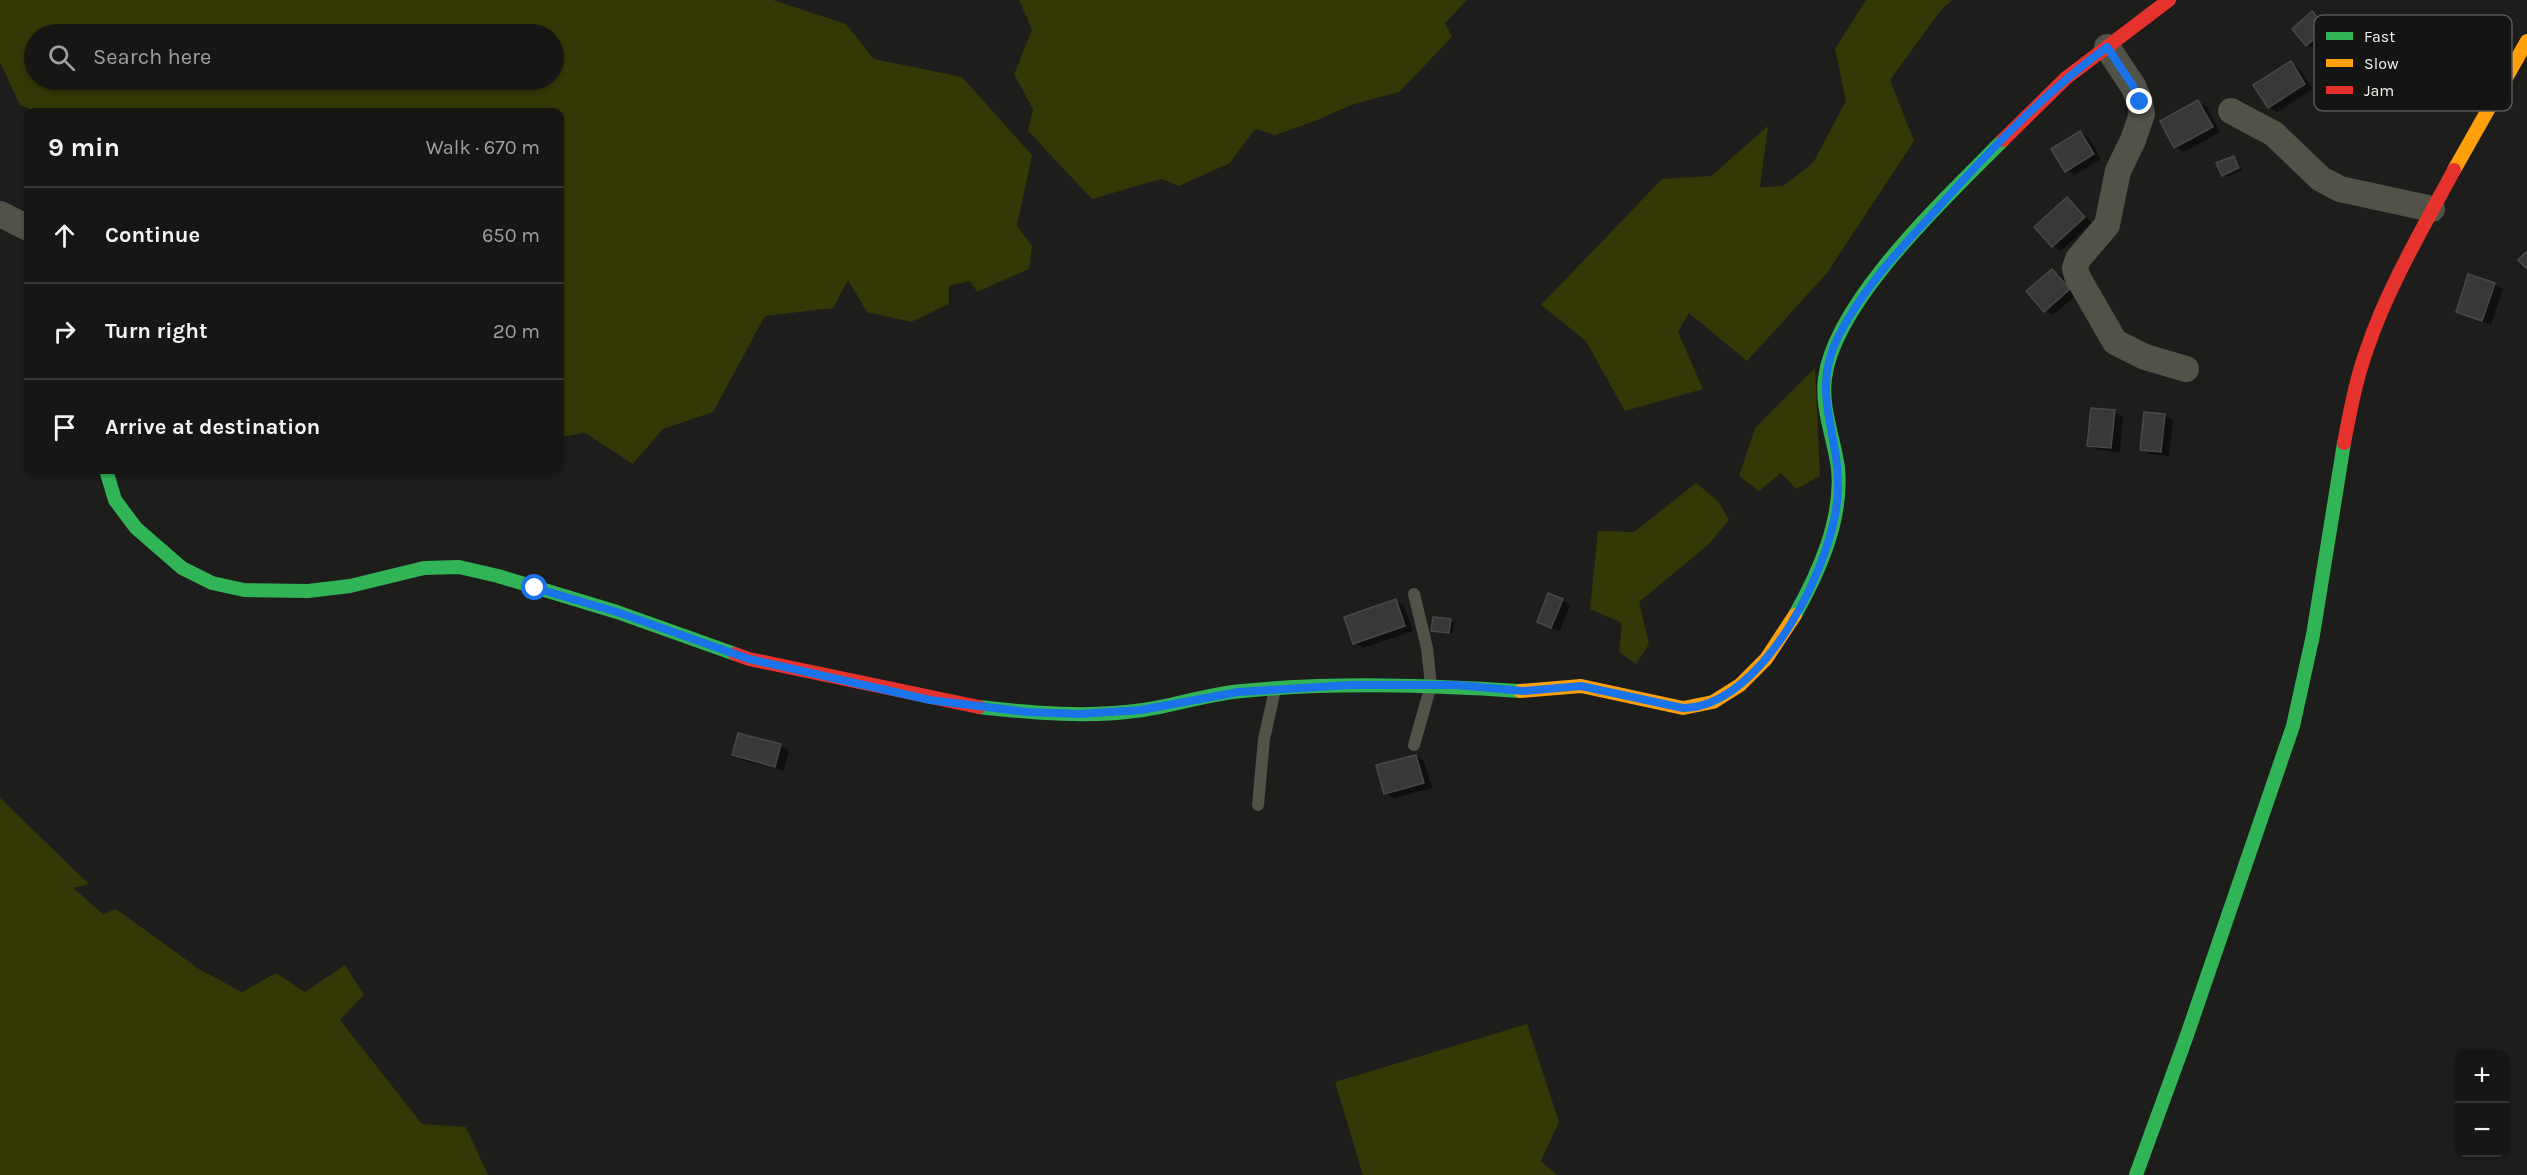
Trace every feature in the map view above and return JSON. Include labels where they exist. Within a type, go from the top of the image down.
[{"type":"street","points":[[107,474],[123,513],[153,545],[197,577],[244,590],[329,590],[424,568],[459,567],[498,576],[617,612],[749,659],[930,700],[1027,712],[1078,714],[1141,710],[1238,692],[1275,688],[1431,685],[1523,691],[1581,686],[1683,708],[1697,708],[1722,698],[1756,669],[1787,631],[1808,594],[1826,547],[1836,508],[1838,478],[1824,385],[1832,352],[1847,321],[1910,238],[1972,170],[2050,92],[2169,0]]},
{"type":"street","points":[[2512,70],[2527,41]]},
{"type":"street","points":[[2107,47],[2133,86],[2142,114],[2118,171],[2107,225],[2078,260],[2075,267],[2077,276],[2115,342],[2145,357],[2186,369]]},
{"type":"street","points":[[2231,111],[2274,134],[2321,179],[2340,189],[2432,209]]},
{"type":"street","points":[[2136,1175],[2186,1038],[2303,691],[2337,476],[2363,360],[2394,286],[2432,209],[2490,111]]},
{"type":"street","points":[[0,214],[24,226]]},
{"type":"lane","points":[[1414,594],[1426,648],[1431,685],[1414,745]]},
{"type":"lane","points":[[1258,805],[1264,739],[1275,688]]},
{"type":"shaded area","points":[[0,0],[773,0],[846,24],[874,59],[962,77],[1032,155],[1017,226],[1032,246],[1029,269],[977,292],[970,281],[949,286],[949,304],[911,322],[867,312],[848,280],[833,308],[765,316],[713,412],[663,429],[633,464],[585,433],[564,436],[564,108],[27,108],[20,105],[0,62]]},
{"type":"shaded area","points":[[1019,0],[1467,0],[1445,23],[1452,37],[1399,92],[1354,104],[1275,135],[1255,129],[1230,163],[1179,186],[1161,179],[1092,199],[1028,131],[1033,109],[1014,74],[1032,30]]},
{"type":"shaded area","points":[[1866,0],[1952,0],[1941,10],[1890,80],[1914,141],[1827,273],[1747,361],[1689,313],[1678,332],[1703,389],[1625,411],[1586,341],[1541,305],[1662,179],[1711,176],[1768,126],[1760,187],[1783,186],[1813,163],[1846,101],[1835,49]]},
{"type":"shaded area","points":[[1815,368],[1820,476],[1796,489],[1781,473],[1759,491],[1739,476],[1755,428]]},
{"type":"shaded area","points":[[1696,483],[1718,501],[1729,520],[1709,544],[1639,602],[1649,644],[1636,664],[1619,652],[1622,623],[1590,609],[1598,531],[1634,532]]},
{"type":"shaded area","points":[[0,798],[89,884],[73,888],[103,914],[116,909],[199,969],[242,992],[276,973],[305,992],[345,965],[364,995],[340,1020],[422,1124],[466,1127],[488,1175],[0,1175]]},
{"type":"shaded area","points":[[1527,1024],[1559,1122],[1541,1161],[1557,1175],[1363,1175],[1335,1082]]},
{"type":"building","points":[[2312,11],[2316,15],[2314,39],[2306,46],[2292,29]]},
{"type":"building","points":[[2291,61],[2305,84],[2268,108],[2253,85]]},
{"type":"building","points":[[2198,100],[2213,127],[2174,148],[2160,121]]},
{"type":"building","points":[[2080,131],[2094,154],[2065,172],[2051,149]]},
{"type":"building","points":[[2234,156],[2239,168],[2222,176],[2216,163]]},
{"type":"building","points":[[2067,197],[2085,217],[2052,247],[2034,227]]},
{"type":"building","points":[[2527,251],[2527,269],[2518,260]]},
{"type":"building","points":[[2052,269],[2070,289],[2044,312],[2026,291]]},
{"type":"building","points":[[2468,274],[2495,283],[2482,321],[2456,312]]},
{"type":"building","points":[[2091,408],[2115,410],[2111,448],[2087,446]]},
{"type":"building","points":[[2144,412],[2165,414],[2161,452],[2140,450]]},
{"type":"building","points":[[1548,593],[1563,599],[1551,628],[1537,622]]},
{"type":"building","points":[[1396,599],[1405,626],[1353,644],[1344,617]]},
{"type":"building","points":[[1433,617],[1451,619],[1449,633],[1431,631]]},
{"type":"building","points":[[738,733],[781,744],[775,767],[732,755]]},
{"type":"building","points":[[1416,755],[1424,783],[1384,794],[1376,765]]},
{"type":"traffic: fast","points":[[1795,615],[1820,563],[1833,526],[1837,506],[1838,468],[1826,412],[1824,389],[1833,348],[1849,316],[1871,283],[1926,219],[2003,140]]},
{"type":"traffic: fast","points":[[2136,1175],[2186,1038],[2293,726],[2313,635],[2344,443]]},
{"type":"traffic: fast","points":[[107,474],[115,500],[136,528],[182,568],[212,583],[244,590],[308,591],[350,586],[424,568],[459,567],[498,576],[617,612],[735,654]]},
{"type":"traffic: fast","points":[[979,707],[1040,713],[1102,714],[1143,710],[1229,692],[1311,686],[1416,686],[1520,691]]},
{"type":"traffic: slow","points":[[2512,68],[2527,41]]},
{"type":"traffic: slow","points":[[2454,170],[2487,111]]},
{"type":"traffic: slow","points":[[1520,691],[1581,686],[1683,708],[1713,702],[1740,685],[1766,659],[1795,615]]},
{"type":"traffic: jam","points":[[2003,140],[2066,78],[2169,0]]},
{"type":"traffic: jam","points":[[2344,443],[2360,372],[2375,326],[2407,258],[2454,170]]},
{"type":"traffic: jam","points":[[735,654],[749,659],[979,707]]},
{"type":"route","points":[[535,588],[617,612],[749,659],[930,700],[1027,712],[1078,714],[1141,710],[1238,692],[1350,685],[1456,685],[1523,691],[1581,686],[1683,708],[1709,705],[1739,685],[1756,669],[1787,631],[1812,586],[1826,547],[1838,492],[1835,452],[1824,385],[1827,367],[1838,336],[1862,299],[1910,238],[1972,170],[2050,92],[2107,47],[2133,86],[2140,102]]}]
